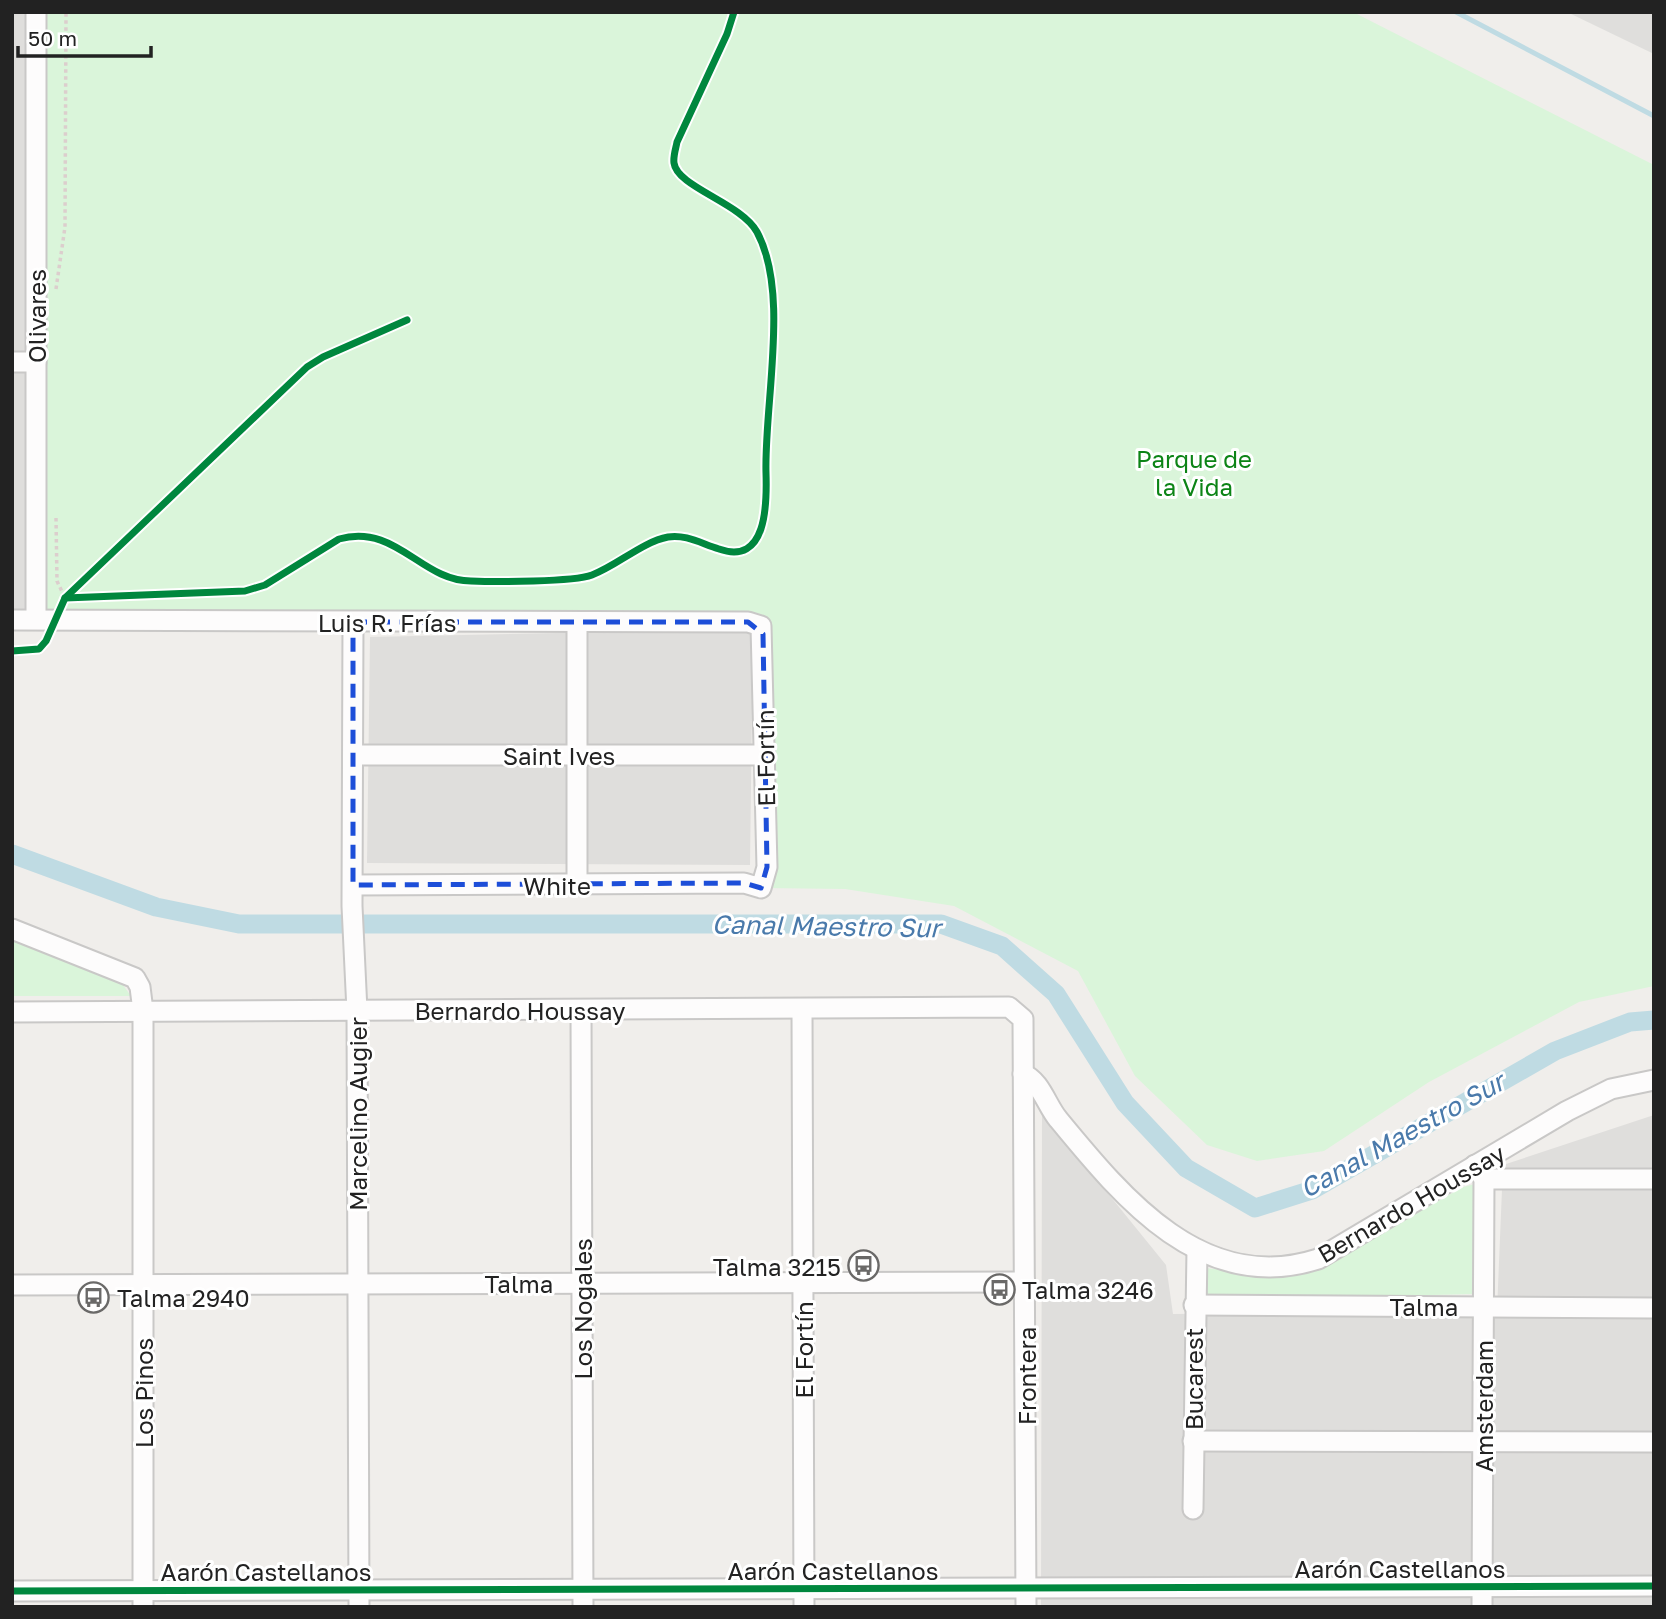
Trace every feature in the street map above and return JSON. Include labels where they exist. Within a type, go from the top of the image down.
[{"type":"street","name":"Olivares","points":[[36,12],[36,362],[46,619]]},
{"type":"street","points":[[12,362],[36,362]]},
{"type":"street","name":"Luis R. Frías","points":[[12,620],[748,622],[761,626]]},
{"type":"street","name":"Marcelino Augier","points":[[353,622],[352,906],[357,1011],[359,1599]]},
{"type":"street","points":[[577,622],[577,885]]},
{"type":"street","name":"El Fortín","points":[[761,626],[767,867],[761,888]]},
{"type":"street","name":"Saint Ives","points":[[353,755],[765,755]]},
{"type":"street","name":"White","points":[[353,885],[744,883],[761,888]]},
{"type":"street","name":"Los Pinos","points":[[12,929],[135,978],[140,987],[143,1011],[143,1599]]},
{"type":"street","name":"Bernardo Houssay","points":[[12,1012],[1009,1007],[1023,1019]]},
{"type":"street","name":"Los Nogales","points":[[582,1010],[583,1598]]},
{"type":"street","name":"El Fortín","points":[[802,1010],[804,1598]]},
{"type":"street","name":"Frontera","points":[[1023,1019],[1026,1597]]},
{"type":"street","name":"Bernardo Houssay","points":[[1023,1074],[1032,1077],[1058,1119],[1131,1201],[1163,1230],[1197,1250],[1248,1266],[1303,1264],[1318,1259],[1479,1172],[1567,1111],[1611,1089],[1654,1080]]},
{"type":"street","points":[[1479,1172],[1654,1179]]},
{"type":"street","name":"Amsterdam","points":[[1479,1172],[1483,1307],[1482,1607]]},
{"type":"street","name":"Bucarest","points":[[1192,1509],[1197,1250]]},
{"type":"street","name":"Talma","points":[[12,1285],[1025,1282]]},
{"type":"street","name":"Talma","points":[[1194,1305],[1654,1308]]},
{"type":"street","points":[[1192,1441],[1654,1442]]},
{"type":"street","points":[[1646,1607],[1650,1586]]},
{"type":"street","name":"Aarón Castellanos","points":[[12,1591],[143,1599],[1335,1597],[1482,1587],[1650,1586]]},
{"type":"path","points":[[55,294],[65,227],[66,12]]},
{"type":"path","points":[[56,516],[57,581],[65,598]]},
{"type":"path","points":[[46,619],[74,588]]},
{"type":"path","points":[[65,598],[78,597]]},
{"type":"highlighted area","points":[[353,622],[748,622],[763,634],[767,867],[761,888],[744,883],[353,885]]},
{"type":"shaded area","points":[[12,12],[36,12],[36,619],[12,618]]},
{"type":"shaded area","points":[[1567,12],[1654,12],[1654,54]]},
{"type":"shaded area","points":[[753,629],[750,865],[367,863],[370,637]]},
{"type":"shaded area","points":[[1042,1112],[1166,1265],[1173,1314],[1497,1311],[1503,1165],[1654,1115],[1654,1607],[1041,1607]]},
{"type":"green space","name":"Parque de la Vida","points":[[36,12],[1353,12],[1654,165],[1654,986],[1579,1002],[1429,1082],[1324,1151],[1257,1161],[1207,1145],[1135,1076],[1078,971],[954,906],[845,889],[761,888],[761,626],[36,619]]},
{"type":"green space","points":[[12,939],[120,981],[131,996],[12,996]]},
{"type":"green space","points":[[1475,1184],[1477,1294],[1204,1300],[1203,1268],[1228,1270],[1325,1264],[1463,1187]]},
{"type":"waterway","points":[[1456,12],[1654,116]]},
{"type":"waterway","name":"Canal Maestro Sur","points":[[12,854],[156,907],[239,924],[941,924],[1002,946],[1056,994],[1125,1103],[1186,1168],[1255,1208],[1312,1190],[1555,1051],[1630,1022],[1654,1020]]},
{"type":"cycle path","points":[[65,598],[245,591],[265,585],[339,539],[359,536],[393,545],[453,579],[471,581],[533,581],[592,575],[649,544],[675,536],[735,552],[747,549],[761,529],[766,500],[766,445],[774,317],[767,257],[757,232],[749,222],[738,212],[686,180],[674,163],[677,142],[727,34],[734,12]]},
{"type":"cycle path","points":[[12,651],[39,649],[46,641],[65,598],[307,367],[323,357],[407,320]]},
{"type":"cycle path","points":[[12,1591],[1654,1586]]},
{"type":"place","name":"Talma 3215","points":[[864,1266]]},
{"type":"place","name":"Talma 3246","points":[[999,1289]]},
{"type":"place","name":"Talma 2940","points":[[94,1297]]}]
